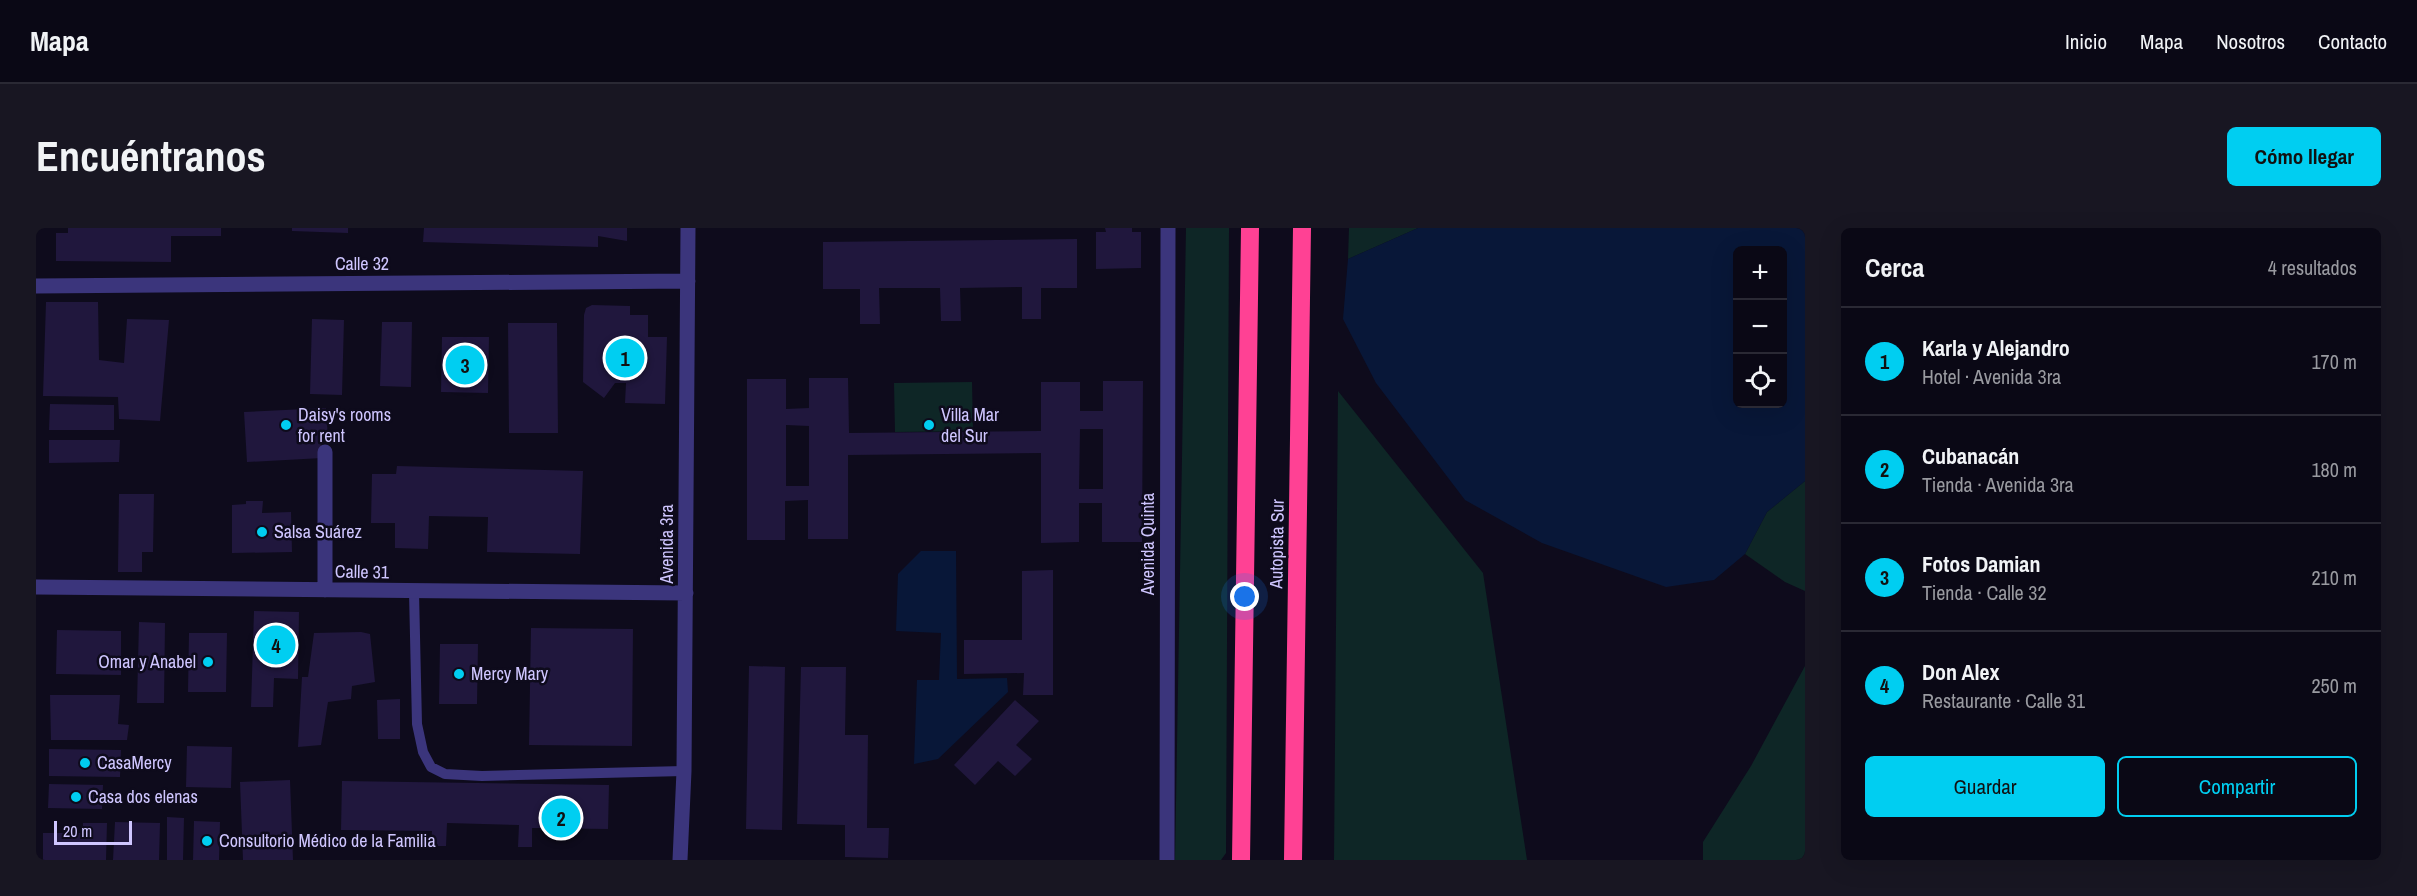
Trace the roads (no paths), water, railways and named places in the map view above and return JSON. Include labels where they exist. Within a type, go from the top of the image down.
[{"type":"highway","name":"Autopista Sur","points":[[1241,860],[1250,228]]},
{"type":"highway","name":"Autopista Sur","points":[[1293,860],[1302,228]]},
{"type":"street","name":"Avenida 3ra","points":[[680,860],[684,771],[688,228]]},
{"type":"street","name":"Avenida Quinta","points":[[1167,860],[1168,228]]},
{"type":"street","name":"Calle 32","points":[[36,286],[688,281]]},
{"type":"street","points":[[325,452],[325,590]]},
{"type":"street","name":"Calle 31","points":[[36,587],[686,593]]},
{"type":"lane","points":[[414,592],[417,724],[423,752],[431,767],[445,774],[482,776],[684,771]]},
{"type":"water","points":[[1418,228],[1805,228],[1805,481],[1767,512],[1745,554],[1714,580],[1666,587],[1542,543],[1465,500],[1376,383],[1343,319],[1348,259]]},
{"type":"water","points":[[921,551],[956,551],[957,679],[1007,678],[1008,692],[938,759],[914,764],[917,680],[939,680],[941,633],[896,631],[898,574]]},
{"type":"place","name":"Karla y Alejandro","points":[[625,358]]},
{"type":"place","name":"Fotos Damian","points":[[465,365]]},
{"type":"place","name":"Daisy's rooms for rent","points":[[286,425]]},
{"type":"place","name":"Villa Mar del Sur","points":[[929,425]]},
{"type":"place","name":"Salsa Suárez","points":[[262,532]]},
{"type":"place","name":"Don Alex","points":[[276,645]]},
{"type":"place","name":"Omar y Anabel","points":[[208,662]]},
{"type":"place","name":"Mercy Mary","points":[[459,674]]},
{"type":"place","name":"CasaMercy","points":[[85,763]]},
{"type":"place","name":"Casa dos elenas","points":[[76,797]]},
{"type":"place","name":"Cubanacán","points":[[561,818]]},
{"type":"place","name":"Consultorio Médico de la Familia","points":[[207,841]]}]
